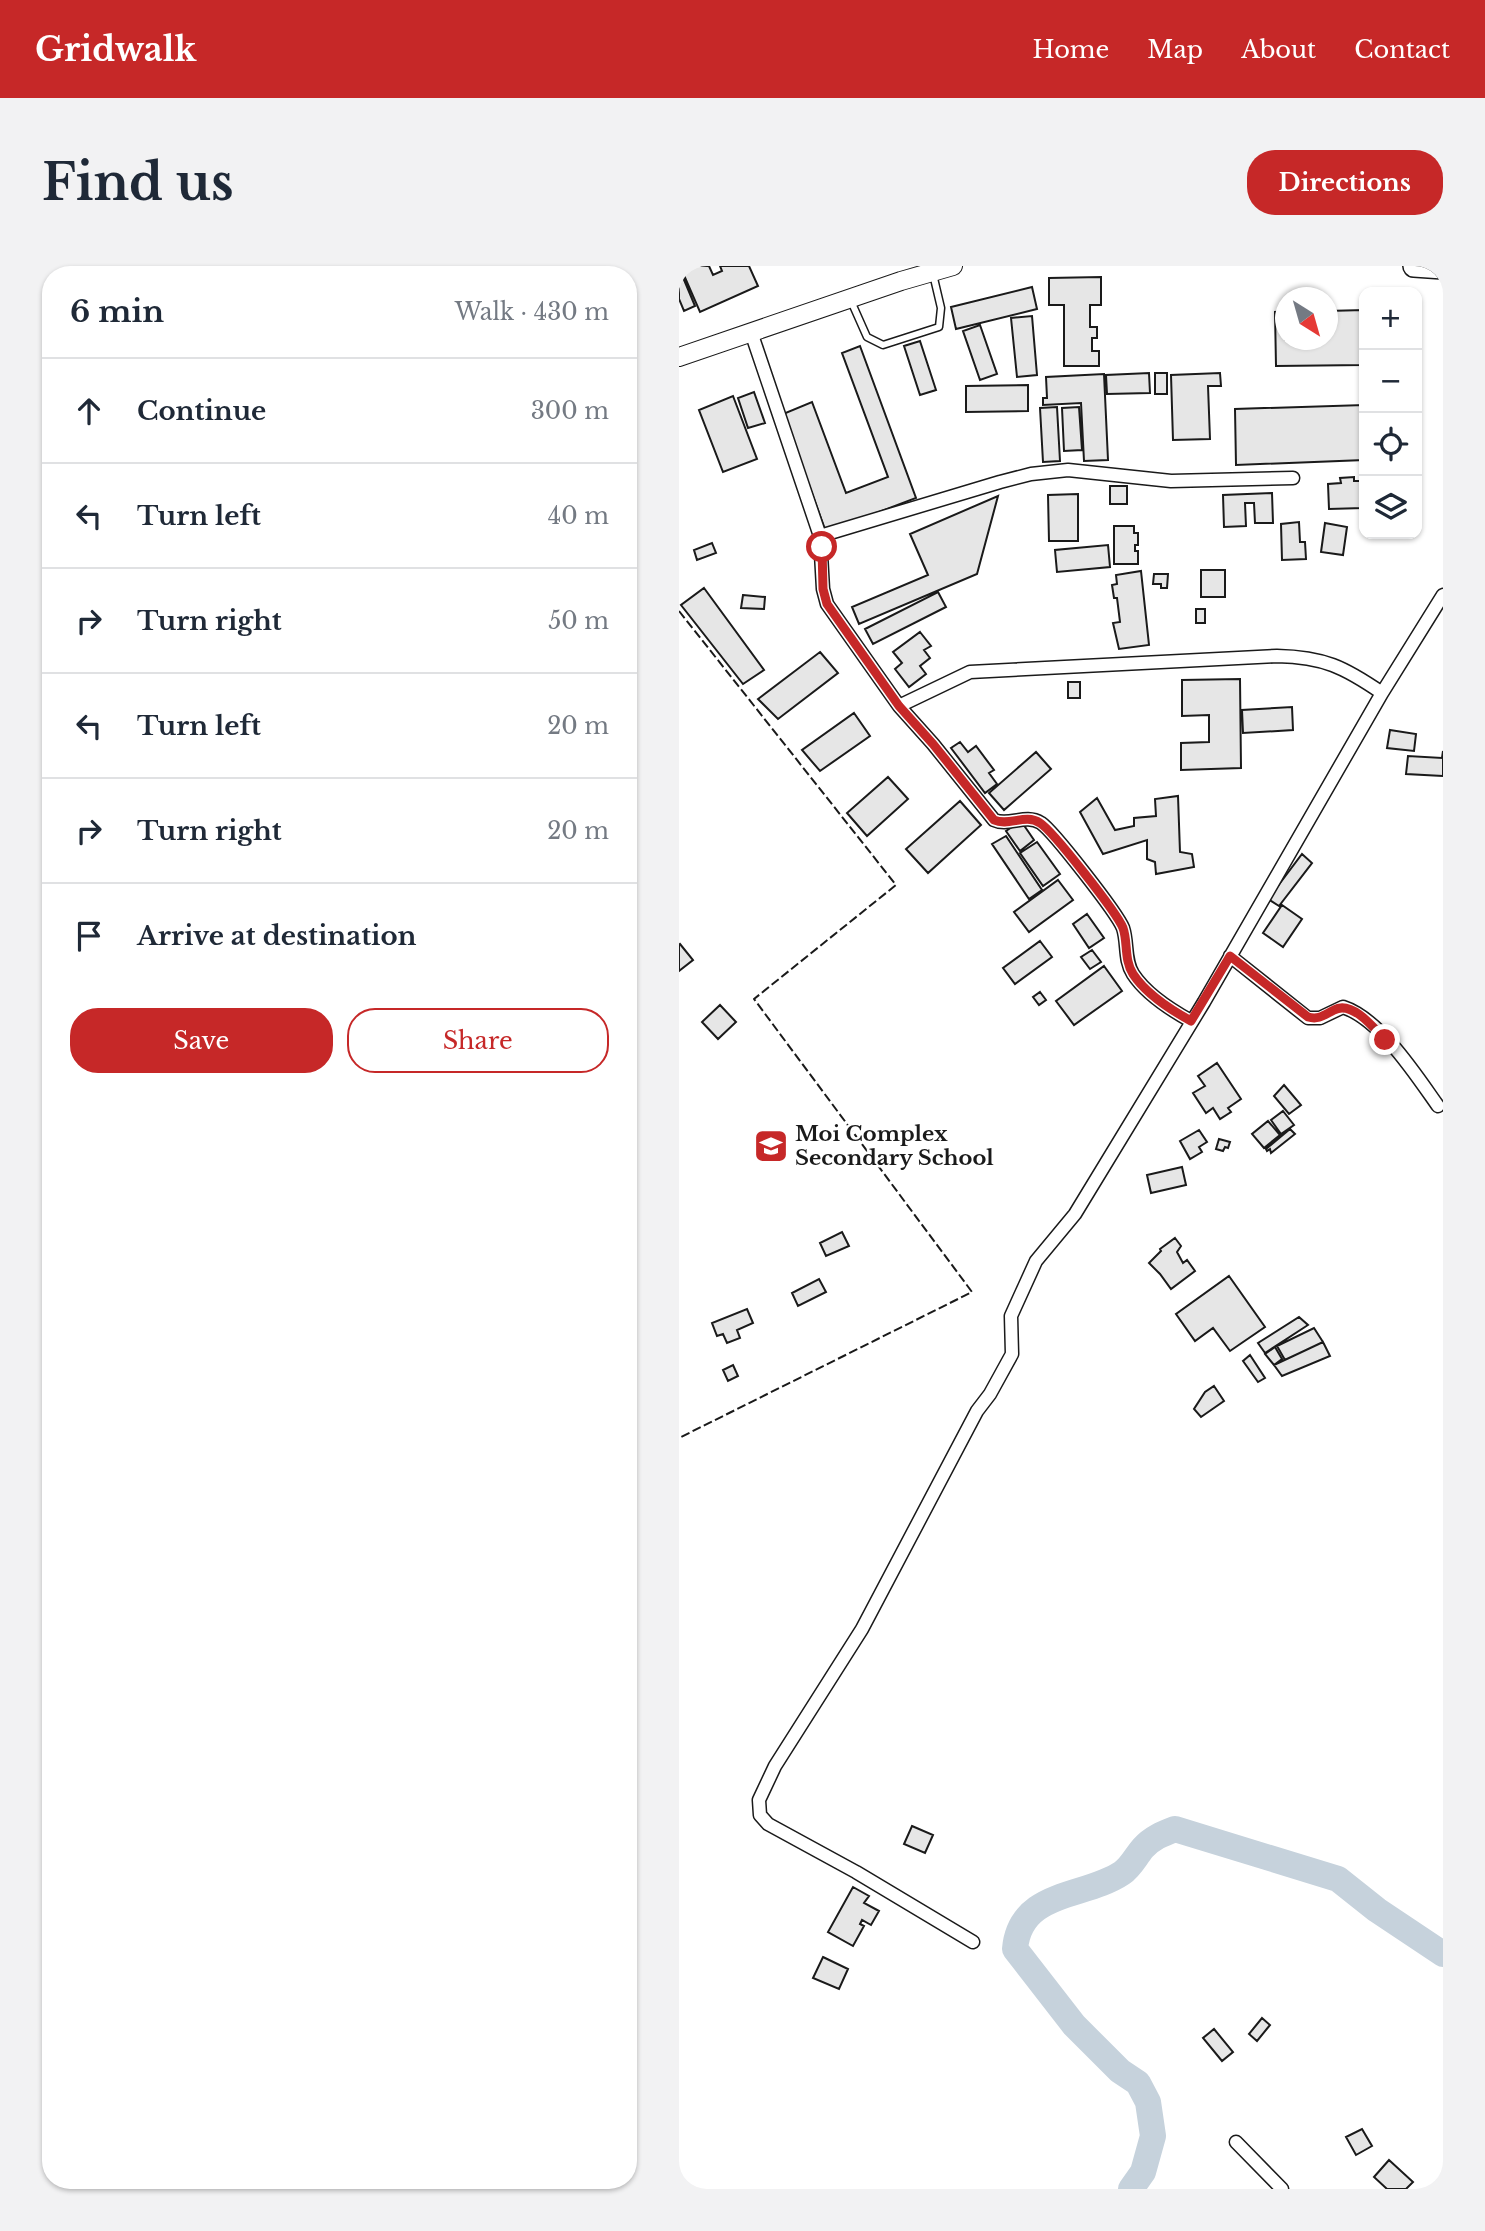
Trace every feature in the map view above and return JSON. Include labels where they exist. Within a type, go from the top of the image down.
[{"type":"highway","points":[[1414,266],[1443,268]]},
{"type":"main road","points":[[679,357],[935,269],[953,266]]},
{"type":"street","points":[[751,332],[820,536],[823,589],[827,604],[899,706],[994,820],[1003,823],[1026,819],[1044,825],[1115,913],[1125,936],[1132,972],[1161,1002],[1191,1021]]},
{"type":"street","points":[[820,536],[1031,474],[1068,470],[1171,481],[1293,478]]},
{"type":"street","points":[[973,1942],[856,1872],[768,1824],[760,1815],[759,1800],[775,1766],[862,1629],[977,1411],[991,1394],[1003,1372],[1012,1354],[1011,1316],[1036,1261],[1075,1214],[1230,956],[1382,693],[1443,595]]},
{"type":"street","points":[[899,706],[970,672],[1276,656],[1305,658],[1340,666],[1382,693]]},
{"type":"street","points":[[1230,956],[1308,1017],[1320,1018],[1339,1007],[1355,1013],[1411,1065],[1438,1106]]},
{"type":"street","points":[[1236,2142],[1282,2189]]},
{"type":"lane","points":[[850,298],[867,337],[883,345],[939,327],[941,307],[935,269]]},
{"type":"building","points":[[680,266],[709,266],[713,275],[722,271],[720,266],[749,266],[758,286],[700,312]]},
{"type":"building","points":[[679,268],[695,306],[684,311],[679,299]]},
{"type":"building","points":[[1101,277],[1101,305],[1090,305],[1090,327],[1097,327],[1097,338],[1092,338],[1092,351],[1099,351],[1099,366],[1064,366],[1064,305],[1049,305],[1049,278]]},
{"type":"building","points":[[1032,287],[1037,309],[956,329],[951,307]]},
{"type":"building","points":[[1359,310],[1359,365],[1276,366],[1276,350],[1338,350],[1338,311]]},
{"type":"building","points":[[1032,316],[1037,375],[1017,377],[1011,318]]},
{"type":"building","points":[[980,325],[997,374],[980,380],[963,331]]},
{"type":"building","points":[[920,341],[936,390],[920,395],[904,346]]},
{"type":"building","points":[[860,346],[916,498],[826,532],[783,414],[812,402],[846,493],[888,477],[842,353]]},
{"type":"building","points":[[1149,373],[1150,393],[1107,394],[1106,375]]},
{"type":"building","points":[[1155,373],[1167,373],[1167,394],[1155,394]]},
{"type":"building","points":[[1220,373],[1221,386],[1208,386],[1210,439],[1173,440],[1171,375]]},
{"type":"building","points":[[1104,374],[1108,460],[1084,461],[1081,403],[1043,405],[1043,398],[1047,398],[1046,377]]},
{"type":"building","points":[[1028,385],[1028,411],[966,412],[966,386]]},
{"type":"building","points":[[754,392],[765,423],[748,428],[738,398]]},
{"type":"building","points":[[733,396],[757,459],[723,472],[699,410]]},
{"type":"building","points":[[1359,405],[1359,460],[1236,465],[1235,409]]},
{"type":"building","points":[[1057,407],[1060,461],[1043,462],[1040,408]]},
{"type":"building","points":[[1079,407],[1082,450],[1064,451],[1062,408]]},
{"type":"building","points":[[1354,477],[1354,481],[1359,481],[1359,508],[1329,509],[1328,484],[1341,483],[1340,478]]},
{"type":"building","points":[[1110,486],[1127,486],[1127,504],[1110,504]]},
{"type":"building","points":[[1272,493],[1273,523],[1255,523],[1254,503],[1245,503],[1246,526],[1224,527],[1223,495]]},
{"type":"building","points":[[1078,494],[1078,541],[1049,541],[1048,495]]},
{"type":"building","points":[[998,496],[977,574],[859,624],[852,607],[928,575],[910,534]]},
{"type":"building","points":[[1299,522],[1300,542],[1305,542],[1306,559],[1282,560],[1281,524]]},
{"type":"building","points":[[1325,523],[1347,527],[1343,555],[1321,552]]},
{"type":"building","points":[[1114,526],[1134,526],[1134,533],[1138,533],[1135,551],[1138,551],[1138,564],[1114,564]]},
{"type":"building","points":[[712,543],[716,553],[697,560],[694,550]]},
{"type":"building","points":[[1108,545],[1110,567],[1057,572],[1055,550]]},
{"type":"building","points":[[1201,570],[1225,570],[1225,597],[1201,597]]},
{"type":"building","points":[[1141,571],[1149,645],[1119,649],[1113,623],[1120,622],[1117,598],[1114,598],[1112,585],[1117,584],[1116,575]]},
{"type":"building","points":[[1154,574],[1168,574],[1167,588],[1161,588],[1161,584],[1153,584]]},
{"type":"building","points":[[704,588],[764,670],[743,684],[681,605]]},
{"type":"building","points":[[938,592],[946,607],[873,644],[865,629]]},
{"type":"building","points":[[743,595],[765,597],[764,609],[741,608]]},
{"type":"building","points":[[1196,609],[1205,609],[1205,623],[1196,623]]},
{"type":"building","points":[[920,632],[931,646],[924,650],[930,658],[920,666],[926,674],[909,687],[895,669],[902,663],[893,652]]},
{"type":"building","points":[[820,652],[838,673],[778,719],[758,699]]},
{"type":"building","points":[[1240,679],[1241,768],[1181,770],[1181,743],[1209,742],[1209,715],[1182,716],[1182,680]]},
{"type":"building","points":[[1068,682],[1080,682],[1080,698],[1068,698]]},
{"type":"building","points":[[1292,707],[1293,730],[1243,733],[1242,710]]},
{"type":"building","points":[[854,713],[870,736],[820,771],[802,750]]},
{"type":"building","points":[[1390,730],[1416,734],[1414,751],[1387,748]]},
{"type":"building","points":[[960,742],[968,752],[976,746],[994,770],[989,773],[997,784],[985,793],[951,748]]},
{"type":"building","points":[[1443,751],[1443,776],[1406,774],[1408,756],[1442,758]]},
{"type":"building","points":[[1036,752],[1051,769],[1004,810],[989,793]]},
{"type":"building","points":[[888,777],[908,799],[867,836],[847,813]]},
{"type":"building","points":[[1178,796],[1180,852],[1192,854],[1194,867],[1156,874],[1155,862],[1147,859],[1147,840],[1103,854],[1080,812],[1097,798],[1115,830],[1134,826],[1134,818],[1156,816],[1155,799]]},
{"type":"building","points":[[960,801],[981,825],[928,873],[906,849]]},
{"type":"building","points":[[1021,821],[1034,840],[1020,851],[1006,831]]},
{"type":"building","points":[[1006,836],[1042,890],[1029,899],[992,844]]},
{"type":"building","points":[[1037,842],[1060,874],[1043,886],[1020,853]]},
{"type":"building","points":[[1302,854],[1312,863],[1279,906],[1268,899]]},
{"type":"building","points":[[1058,880],[1073,900],[1029,932],[1014,912]]},
{"type":"building","points":[[1282,905],[1302,919],[1283,947],[1263,933]]},
{"type":"building","points":[[1087,914],[1104,938],[1089,948],[1073,924]]},
{"type":"building","points":[[1040,941],[1052,957],[1015,984],[1003,968]]},
{"type":"building","points":[[679,945],[693,960],[679,971]]},
{"type":"building","points":[[1092,950],[1101,962],[1090,969],[1081,957]]},
{"type":"building","points":[[1104,966],[1122,991],[1074,1025],[1056,1001]]},
{"type":"building","points":[[1040,992],[1046,1000],[1039,1005],[1033,997]]},
{"type":"building","points":[[720,1005],[736,1022],[718,1039],[702,1022]]},
{"type":"building","points":[[1217,1063],[1241,1099],[1228,1108],[1231,1112],[1220,1119],[1213,1108],[1206,1113],[1193,1093],[1205,1086],[1198,1076]]},
{"type":"building","points":[[1284,1085],[1301,1105],[1289,1114],[1274,1096]]},
{"type":"building","points":[[1283,1111],[1294,1125],[1281,1134],[1271,1120]]},
{"type":"building","points":[[1268,1121],[1280,1135],[1264,1148],[1252,1134]]},
{"type":"building","points":[[1290,1129],[1295,1134],[1271,1153],[1270,1149],[1267,1151],[1266,1149]]},
{"type":"building","points":[[1199,1130],[1207,1142],[1199,1147],[1202,1152],[1190,1159],[1180,1141]]},
{"type":"building","points":[[1219,1139],[1230,1142],[1228,1148],[1225,1147],[1223,1151],[1216,1149]]},
{"type":"building","points":[[1182,1167],[1186,1185],[1151,1193],[1147,1175]]},
{"type":"building","points":[[842,1232],[849,1246],[826,1256],[820,1243]]},
{"type":"building","points":[[1175,1238],[1181,1246],[1177,1252],[1183,1263],[1187,1260],[1195,1271],[1171,1289],[1149,1263],[1160,1249]]},
{"type":"building","points":[[1229,1276],[1265,1327],[1230,1351],[1213,1328],[1195,1341],[1176,1314]]},
{"type":"building","points":[[819,1279],[826,1292],[798,1306],[792,1293]]},
{"type":"building","points":[[747,1309],[753,1323],[737,1330],[740,1338],[727,1343],[723,1334],[717,1336],[712,1323]]},
{"type":"building","points":[[1299,1317],[1308,1325],[1265,1353],[1258,1343]]},
{"type":"building","points":[[1314,1328],[1323,1342],[1285,1360],[1277,1346]]},
{"type":"building","points":[[1323,1342],[1330,1356],[1282,1376],[1274,1365]]},
{"type":"building","points":[[1275,1347],[1282,1359],[1274,1365],[1265,1354]]},
{"type":"building","points":[[1250,1355],[1265,1378],[1258,1382],[1243,1361]]},
{"type":"building","points":[[733,1365],[738,1376],[728,1381],[723,1370]]},
{"type":"building","points":[[1214,1386],[1224,1401],[1201,1417],[1194,1409],[1205,1392]]},
{"type":"building","points":[[912,1826],[933,1835],[925,1853],[904,1844]]},
{"type":"building","points":[[853,1887],[869,1896],[864,1903],[879,1911],[871,1925],[862,1920],[860,1924],[864,1926],[853,1946],[828,1932]]},
{"type":"building","points":[[823,1957],[848,1969],[839,1989],[813,1978]]},
{"type":"building","points":[[1262,2018],[1270,2025],[1257,2041],[1249,2034]]},
{"type":"building","points":[[1214,2029],[1233,2052],[1222,2061],[1203,2038]]},
{"type":"building","points":[[1362,2129],[1372,2146],[1356,2155],[1346,2137]]},
{"type":"building","points":[[1389,2160],[1413,2182],[1406,2189],[1387,2189],[1374,2177]]},
{"type":"waterway","points":[[1131,2189],[1143,2172],[1153,2136],[1148,2102],[1138,2083],[1120,2071],[1074,2025],[1015,1949],[1020,1930],[1029,1916],[1041,1906],[1122,1873],[1150,1842],[1175,1829],[1338,1879],[1377,1910],[1443,1954]]},
{"type":"fence","points":[[679,611],[896,885],[754,999],[972,1292],[679,1438]]},
{"type":"place","name":"Moi Complex Secondary School","points":[[771,1146]]},
{"type":"route","points":[[822,547],[823,589],[827,604],[899,706],[994,820],[1003,823],[1026,819],[1044,825],[1115,913],[1122,925],[1132,972],[1161,1002],[1191,1021],[1230,956],[1303,1015],[1320,1018],[1339,1007],[1347,1008],[1368,1022],[1385,1040]]}]
